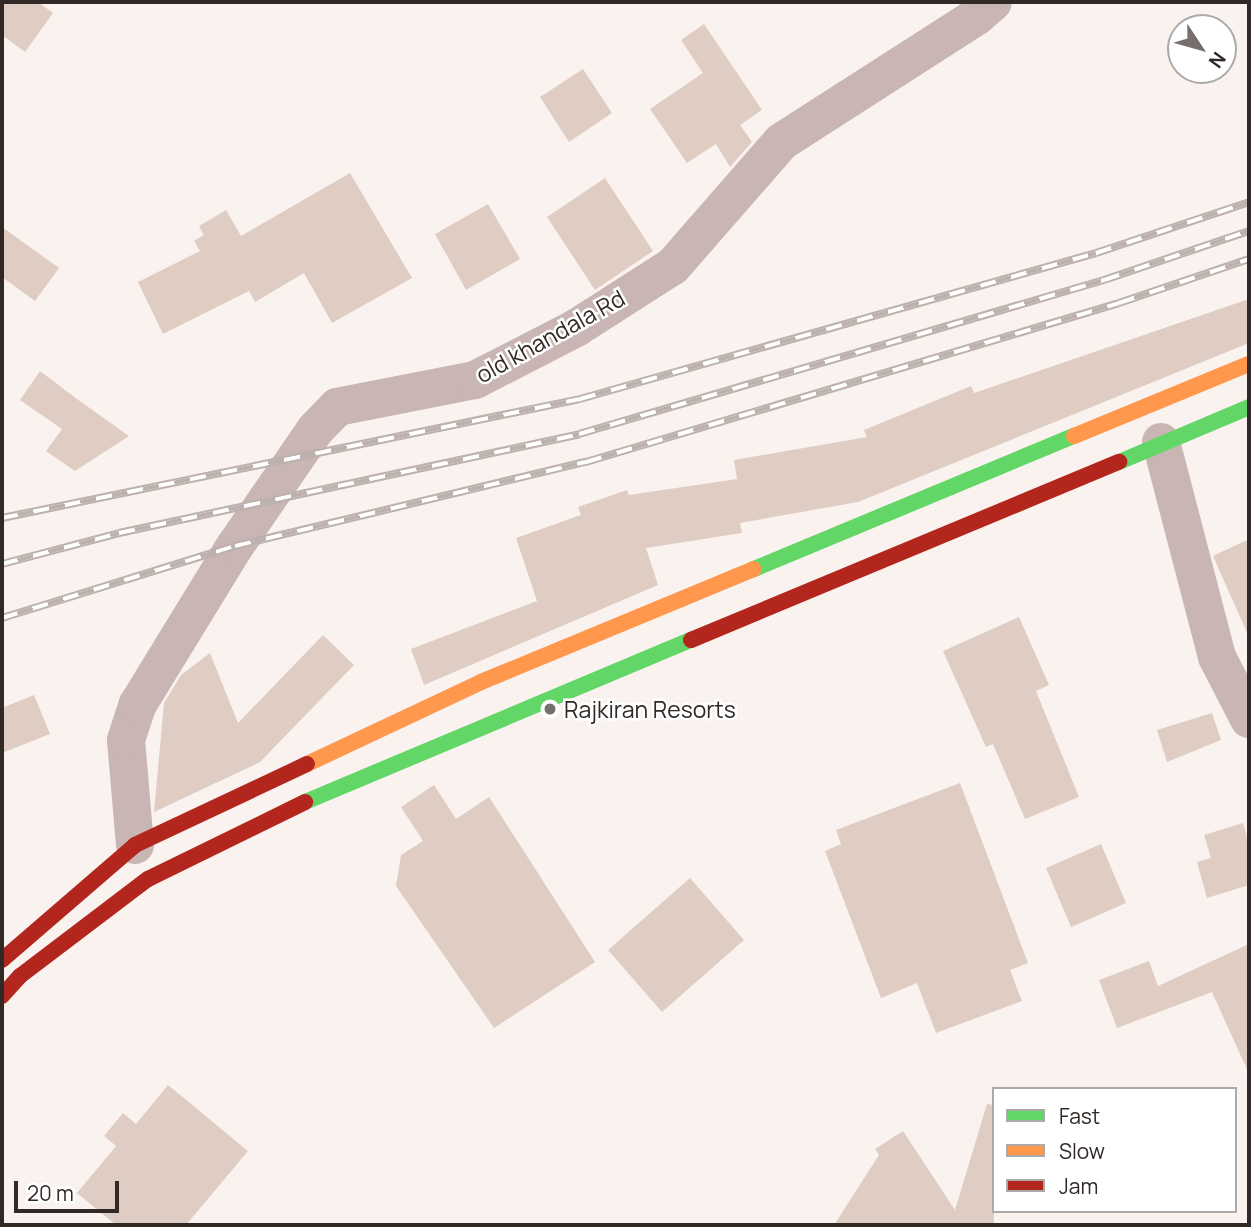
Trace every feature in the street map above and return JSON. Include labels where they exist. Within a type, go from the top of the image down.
[{"type":"highway","points":[[2,960],[135,845],[481,682],[1249,364]]},
{"type":"highway","points":[[2,996],[20,975],[148,879],[288,809],[1249,407]]},
{"type":"street","name":"old khandala Rd","points":[[135,845],[126,740],[138,704],[235,546],[315,430],[337,407],[475,380],[576,328],[673,266],[781,142],[976,7]]},
{"type":"street","points":[[1161,442],[1217,657],[1249,719]]},
{"type":"building","points":[[2,2],[38,2],[53,13],[25,52],[2,35]]},
{"type":"building","points":[[704,24],[762,110],[740,125],[752,142],[730,167],[716,144],[687,163],[650,109],[703,73],[681,40]]},
{"type":"building","points":[[583,69],[612,113],[569,142],[540,97]]},
{"type":"building","points":[[350,173],[412,278],[332,323],[304,273],[255,302],[249,291],[163,334],[138,282],[200,251],[194,241],[204,235],[199,226],[226,210],[241,236]]},
{"type":"building","points":[[605,178],[653,251],[595,290],[547,217]]},
{"type":"building","points":[[488,204],[520,259],[466,290],[435,234]]},
{"type":"building","points":[[2,227],[59,268],[35,301],[2,277]]},
{"type":"building","points":[[1249,299],[1249,343],[858,502],[740,523],[742,533],[646,548],[658,585],[424,685],[411,649],[537,601],[516,538],[581,515],[578,507],[627,490],[629,495],[737,479],[734,460],[867,437],[864,430],[971,386],[974,393]]},
{"type":"building","points":[[40,371],[129,436],[75,471],[46,451],[62,429],[20,400]]},
{"type":"building","points":[[1249,539],[1249,637],[1213,556]]},
{"type":"building","points":[[1019,617],[1049,685],[1036,691],[1079,797],[1025,819],[993,744],[986,747],[943,651]]},
{"type":"building","points":[[323,635],[354,665],[260,762],[154,812],[164,703],[181,675],[210,653],[238,723]]},
{"type":"building","points":[[34,695],[50,734],[2,753],[2,708]]},
{"type":"building","points":[[1212,713],[1221,740],[1167,762],[1157,730]]},
{"type":"building","points":[[960,783],[1028,963],[1010,970],[1022,1001],[936,1033],[917,983],[881,998],[825,851],[841,844],[836,830]]},
{"type":"building","points":[[434,785],[456,819],[489,797],[595,962],[494,1028],[396,886],[401,855],[423,841],[401,807]]},
{"type":"building","points":[[1243,823],[1249,844],[1249,885],[1207,898],[1197,862],[1211,858],[1204,835]]},
{"type":"building","points":[[1101,844],[1126,903],[1071,927],[1046,868]]},
{"type":"building","points":[[690,878],[744,940],[662,1012],[608,950]]},
{"type":"building","points":[[1249,944],[1249,1074],[1212,992],[1117,1028],[1099,980],[1149,961],[1158,986]]},
{"type":"building","points":[[168,1085],[248,1151],[186,1225],[116,1225],[77,1193],[116,1146],[104,1136],[123,1113],[136,1124]]},
{"type":"building","points":[[987,1104],[992,1105],[994,1225],[834,1225],[879,1155],[875,1149],[903,1131],[955,1210]]},
{"type":"railway","points":[[2,518],[580,399],[1096,253],[1249,202]]},
{"type":"railway","points":[[2,564],[119,533],[579,434],[1104,280],[1249,231]]},
{"type":"railway","points":[[2,618],[235,546],[586,462],[1119,303],[1249,259]]},
{"type":"traffic: fast","points":[[1119,462],[1249,407]]},
{"type":"traffic: fast","points":[[754,569],[1074,436]]},
{"type":"traffic: fast","points":[[305,802],[691,640]]},
{"type":"traffic: slow","points":[[1074,436],[1249,364]]},
{"type":"traffic: slow","points":[[307,764],[481,682],[754,569]]},
{"type":"traffic: jam","points":[[691,640],[1119,462]]},
{"type":"traffic: jam","points":[[2,960],[135,845],[307,764]]},
{"type":"traffic: jam","points":[[2,996],[20,976],[148,879],[305,802]]},
{"type":"place","name":"Rajkiran Resorts","points":[[550,709]]}]
